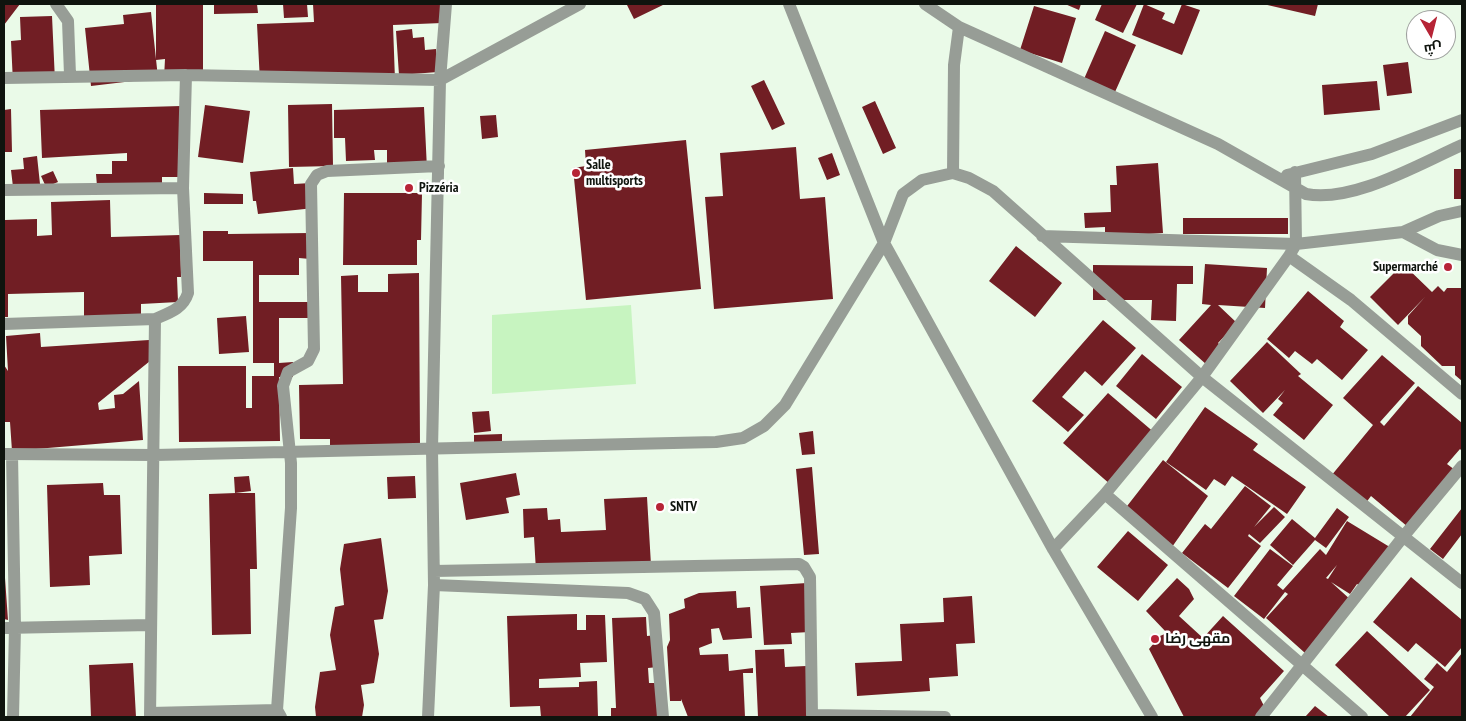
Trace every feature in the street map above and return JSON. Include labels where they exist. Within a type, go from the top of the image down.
[{"type":"street","points":[[56,4],[68,21],[70,75]]},
{"type":"street","points":[[428,717],[434,585],[432,449],[440,80],[446,4]]},
{"type":"street","points":[[4,78],[70,75],[186,75],[440,80],[580,4]]},
{"type":"street","points":[[789,4],[884,243],[1053,549],[1152,717]]},
{"type":"street","points":[[925,4],[959,27],[1218,144],[1306,194],[1321,197],[1368,186],[1462,145]]},
{"type":"street","points":[[953,173],[954,65],[959,27]]},
{"type":"street","points":[[4,324],[155,319],[178,308],[188,293],[183,188],[186,75]]},
{"type":"street","points":[[1278,178],[1295,172],[1372,154],[1462,120]]},
{"type":"street","points":[[155,319],[155,455],[150,625],[150,715],[279,714],[291,508],[284,380],[288,372],[308,361],[314,350],[312,184],[317,175],[327,171],[439,166]]},
{"type":"street","points":[[1053,549],[1105,494],[1202,377],[1292,250],[1296,189],[1295,172]]},
{"type":"street","points":[[12,717],[9,627],[8,454],[155,455],[601,446],[716,442],[743,438],[764,426],[785,405],[884,243],[903,194],[922,180],[953,173],[969,178],[993,191],[1202,377],[1462,583]]},
{"type":"street","points":[[4,190],[183,188]]},
{"type":"street","points":[[1042,236],[1292,250],[1403,232],[1439,216],[1462,212]]},
{"type":"street","points":[[1403,232],[1437,250],[1462,255]]},
{"type":"street","points":[[1292,250],[1462,394]]},
{"type":"street","points":[[1261,717],[1403,537],[1462,466]]},
{"type":"street","points":[[1105,494],[1302,667],[1362,717]]},
{"type":"street","points":[[434,571],[799,564],[804,567],[810,577],[812,716],[945,717]]},
{"type":"street","points":[[434,585],[628,593],[645,599],[654,613],[663,717]]},
{"type":"street","points":[[9,627],[150,625]]},
{"type":"green space","points":[[631,305],[636,384],[492,394],[492,315]]},
{"type":"building","points":[[4,4],[20,4],[4,25]]},
{"type":"building","points":[[156,4],[203,4],[203,79],[164,78],[165,59],[156,60]]},
{"type":"building","points":[[214,4],[257,4],[258,13],[214,14]]},
{"type":"building","points":[[283,4],[307,4],[308,17],[284,18]]},
{"type":"building","points":[[313,4],[441,4],[442,23],[393,25],[395,80],[260,82],[257,24],[314,22]]},
{"type":"building","points":[[628,4],[665,4],[634,19]]},
{"type":"building","points":[[1065,4],[1081,4],[1079,10]]},
{"type":"building","points":[[1102,4],[1137,4],[1123,33],[1095,20]]},
{"type":"building","points":[[1144,4],[1165,13],[1162,19],[1174,24],[1182,4],[1200,10],[1182,55],[1132,35]]},
{"type":"building","points":[[1263,4],[1318,4],[1315,16]]},
{"type":"building","points":[[1034,6],[1076,18],[1062,63],[1020,50]]},
{"type":"building","points":[[151,12],[158,78],[91,86],[85,28],[124,24],[123,15]]},
{"type":"building","points":[[52,16],[55,81],[13,83],[11,41],[21,40],[20,17]]},
{"type":"building","points":[[412,29],[413,38],[424,37],[425,50],[436,49],[438,72],[399,75],[396,31]]},
{"type":"building","points":[[1105,31],[1136,45],[1115,92],[1084,79]]},
{"type":"building","points":[[1408,62],[1412,93],[1387,96],[1383,65]]},
{"type":"building","points":[[764,80],[785,124],[772,130],[751,86]]},
{"type":"building","points":[[1377,81],[1380,110],[1324,115],[1322,85]]},
{"type":"building","points":[[875,101],[896,148],[883,154],[862,107]]},
{"type":"building","points":[[332,104],[333,166],[289,167],[288,105]]},
{"type":"building","points":[[205,105],[250,111],[243,163],[198,157]]},
{"type":"building","points":[[181,106],[183,177],[162,177],[162,184],[97,186],[96,174],[112,174],[112,161],[127,161],[127,153],[42,158],[40,110]]},
{"type":"building","points":[[424,107],[427,169],[387,170],[387,150],[374,150],[375,160],[346,161],[345,138],[334,138],[334,110]]},
{"type":"building","points":[[11,109],[12,152],[4,152],[4,110]]},
{"type":"building","points":[[496,115],[498,137],[482,139],[480,116]]},
{"type":"building","points":[[686,140],[701,289],[586,300],[573,168],[586,166],[585,150]]},
{"type":"building","points":[[796,147],[800,199],[825,197],[833,299],[714,309],[705,197],[723,196],[720,153]]},
{"type":"building","points":[[832,153],[840,175],[827,180],[818,158]]},
{"type":"building","points":[[37,156],[40,184],[13,187],[11,170],[24,169],[23,158]]},
{"type":"building","points":[[1158,163],[1163,233],[1105,237],[1105,227],[1085,228],[1084,213],[1111,212],[1110,185],[1117,185],[1116,166]]},
{"type":"building","points":[[293,168],[294,184],[311,183],[314,208],[258,214],[256,201],[253,201],[250,172]]},
{"type":"building","points":[[1454,169],[1462,169],[1462,199],[1454,199]]},
{"type":"building","points":[[53,171],[58,182],[46,187],[41,176]]},
{"type":"building","points":[[204,193],[243,194],[243,204],[204,204]]},
{"type":"building","points":[[344,193],[422,193],[421,240],[417,240],[417,265],[343,265]]},
{"type":"building","points":[[110,200],[111,237],[180,235],[181,277],[177,277],[178,302],[141,304],[141,317],[84,318],[84,292],[8,294],[8,317],[4,317],[5,220],[37,219],[37,236],[52,235],[51,202]]},
{"type":"building","points":[[1183,218],[1288,218],[1288,234],[1183,234]]},
{"type":"building","points":[[203,231],[228,231],[228,234],[310,233],[310,259],[299,258],[299,275],[259,275],[259,302],[308,302],[308,318],[279,318],[279,363],[293,362],[293,377],[279,377],[280,441],[179,442],[178,366],[246,366],[246,408],[252,408],[252,376],[274,376],[274,363],[253,363],[253,261],[203,261]]},
{"type":"building","points":[[1016,246],[1062,283],[1035,317],[989,281]]},
{"type":"building","points":[[1205,264],[1267,268],[1265,308],[1218,305],[1237,323],[1218,343],[1223,348],[1207,365],[1179,340],[1211,305],[1202,304]]},
{"type":"building","points":[[1403,264],[1432,292],[1438,286],[1444,292],[1447,288],[1462,288],[1462,381],[1455,375],[1455,366],[1442,366],[1421,346],[1421,336],[1408,324],[1408,316],[1425,297],[1398,325],[1370,297]]},
{"type":"building","points":[[1093,265],[1193,266],[1193,284],[1177,284],[1176,321],[1151,320],[1152,300],[1093,300]]},
{"type":"building","points":[[419,273],[420,447],[330,449],[330,439],[300,439],[299,385],[343,384],[341,276],[358,275],[358,292],[388,292],[388,274]]},
{"type":"building","points":[[1308,291],[1344,321],[1340,327],[1368,350],[1342,380],[1317,359],[1312,364],[1295,351],[1289,358],[1267,339]]},
{"type":"building","points":[[246,316],[249,352],[219,354],[217,318]]},
{"type":"building","points":[[1103,320],[1136,348],[1102,386],[1085,371],[1062,397],[1084,415],[1068,432],[1032,401]]},
{"type":"building","points":[[40,333],[41,347],[149,340],[150,361],[98,403],[99,410],[115,408],[114,395],[123,394],[139,381],[143,440],[12,451],[10,422],[4,422],[4,365],[8,371],[6,336]]},
{"type":"building","points":[[1267,342],[1301,374],[1298,376],[1333,405],[1304,440],[1273,415],[1283,403],[1278,399],[1285,390],[1263,413],[1230,381]]},
{"type":"building","points":[[1142,354],[1182,387],[1156,419],[1116,386]]},
{"type":"building","points":[[1382,355],[1415,383],[1380,422],[1384,426],[1418,386],[1462,423],[1462,451],[1460,449],[1447,464],[1455,470],[1408,527],[1371,496],[1365,504],[1331,476],[1373,425],[1343,398]]},
{"type":"building","points":[[1108,393],[1156,434],[1111,485],[1063,443]]},
{"type":"building","points":[[1205,407],[1258,444],[1253,450],[1306,487],[1287,514],[1232,476],[1225,486],[1214,479],[1206,490],[1166,462]]},
{"type":"building","points":[[489,411],[491,431],[474,433],[472,412]]},
{"type":"building","points":[[813,431],[815,454],[802,455],[799,433]]},
{"type":"building","points":[[502,434],[502,447],[474,448],[474,435]]},
{"type":"building","points":[[1163,460],[1208,496],[1172,547],[1124,510]]},
{"type":"building","points":[[812,467],[819,554],[804,555],[796,469]]},
{"type":"building","points":[[516,473],[520,495],[506,498],[509,513],[466,520],[460,483]]},
{"type":"building","points":[[249,476],[251,491],[235,493],[234,477]]},
{"type":"building","points":[[415,476],[416,498],[388,499],[387,477]]},
{"type":"building","points":[[103,483],[104,495],[120,495],[122,554],[89,556],[90,585],[50,587],[47,485]]},
{"type":"building","points":[[1245,486],[1271,506],[1254,527],[1274,507],[1285,517],[1260,543],[1249,534],[1248,536],[1261,546],[1228,588],[1182,553],[1205,524],[1211,529]]},
{"type":"building","points":[[255,493],[257,569],[250,569],[251,634],[212,635],[209,494]]},
{"type":"building","points":[[647,497],[651,565],[536,571],[534,537],[524,538],[523,509],[547,508],[548,520],[560,519],[561,532],[606,530],[604,499]]},
{"type":"building","points":[[1337,508],[1349,517],[1326,548],[1315,540],[1293,565],[1270,545],[1292,519],[1315,538]]},
{"type":"building","points":[[1462,508],[1462,534],[1443,559],[1430,549]]},
{"type":"building","points":[[1347,521],[1393,549],[1368,590],[1357,584],[1350,594],[1331,582],[1352,601],[1305,653],[1266,618],[1288,594],[1285,592],[1264,619],[1234,596],[1270,549],[1293,566],[1277,585],[1283,590],[1320,549],[1326,555]],"holes":[[[1337,565],[1328,579],[1326,578]]]},
{"type":"building","points":[[1128,531],[1168,565],[1138,601],[1097,567]]},
{"type":"building","points":[[381,538],[388,591],[383,619],[374,620],[379,654],[374,683],[361,685],[364,705],[362,717],[316,717],[315,707],[320,672],[336,670],[330,635],[335,607],[344,605],[340,569],[344,544]]},
{"type":"building","points":[[1411,577],[1462,620],[1462,647],[1445,667],[1416,643],[1408,652],[1373,622]]},
{"type":"building","points":[[5,578],[8,620],[4,619]]},
{"type":"building","points":[[1177,578],[1189,589],[1194,599],[1179,616],[1203,638],[1223,616],[1284,671],[1260,698],[1267,712],[1262,717],[1184,717],[1149,649],[1160,636],[1167,633],[1146,611]]},
{"type":"building","points":[[807,583],[810,632],[791,633],[792,644],[764,645],[760,586]]},
{"type":"building","points":[[736,591],[737,608],[750,607],[752,638],[723,640],[719,628],[711,629],[712,643],[699,648],[700,655],[728,654],[729,671],[753,668],[753,673],[743,673],[745,717],[688,717],[681,699],[681,701],[670,701],[667,647],[670,640],[669,614],[685,608],[684,599],[699,593]]},
{"type":"building","points":[[972,596],[975,643],[956,644],[958,676],[929,678],[930,691],[857,696],[855,663],[902,661],[900,624],[944,622],[943,598]]},
{"type":"building","points":[[577,614],[577,630],[586,630],[586,615],[605,615],[607,662],[580,663],[581,677],[539,679],[539,688],[579,687],[579,682],[597,681],[598,717],[541,717],[540,706],[510,707],[507,616]]},
{"type":"building","points":[[646,617],[647,636],[657,635],[658,667],[648,668],[649,683],[658,683],[660,717],[611,717],[611,708],[616,708],[612,618]]},
{"type":"building","points":[[1367,631],[1430,690],[1405,717],[1390,717],[1335,665]]},
{"type":"building","points":[[784,649],[785,667],[806,666],[808,717],[758,717],[755,650]]},
{"type":"building","points":[[1462,653],[1462,717],[1410,717],[1434,687],[1424,679],[1437,663],[1447,672]]},
{"type":"building","points":[[133,663],[136,717],[91,717],[89,665]]},
{"type":"building","points":[[1315,706],[1329,717],[1305,717]]},
{"type":"place","name":"Salle multisports","points":[[576,173]]},
{"type":"place","name":"Pizzéria","points":[[409,188]]},
{"type":"place","name":"Supermarché","points":[[1448,267]]},
{"type":"place","name":"SNTV","points":[[660,507]]},
{"type":"place","name":"مقهى رضا","points":[[1155,639]]}]
